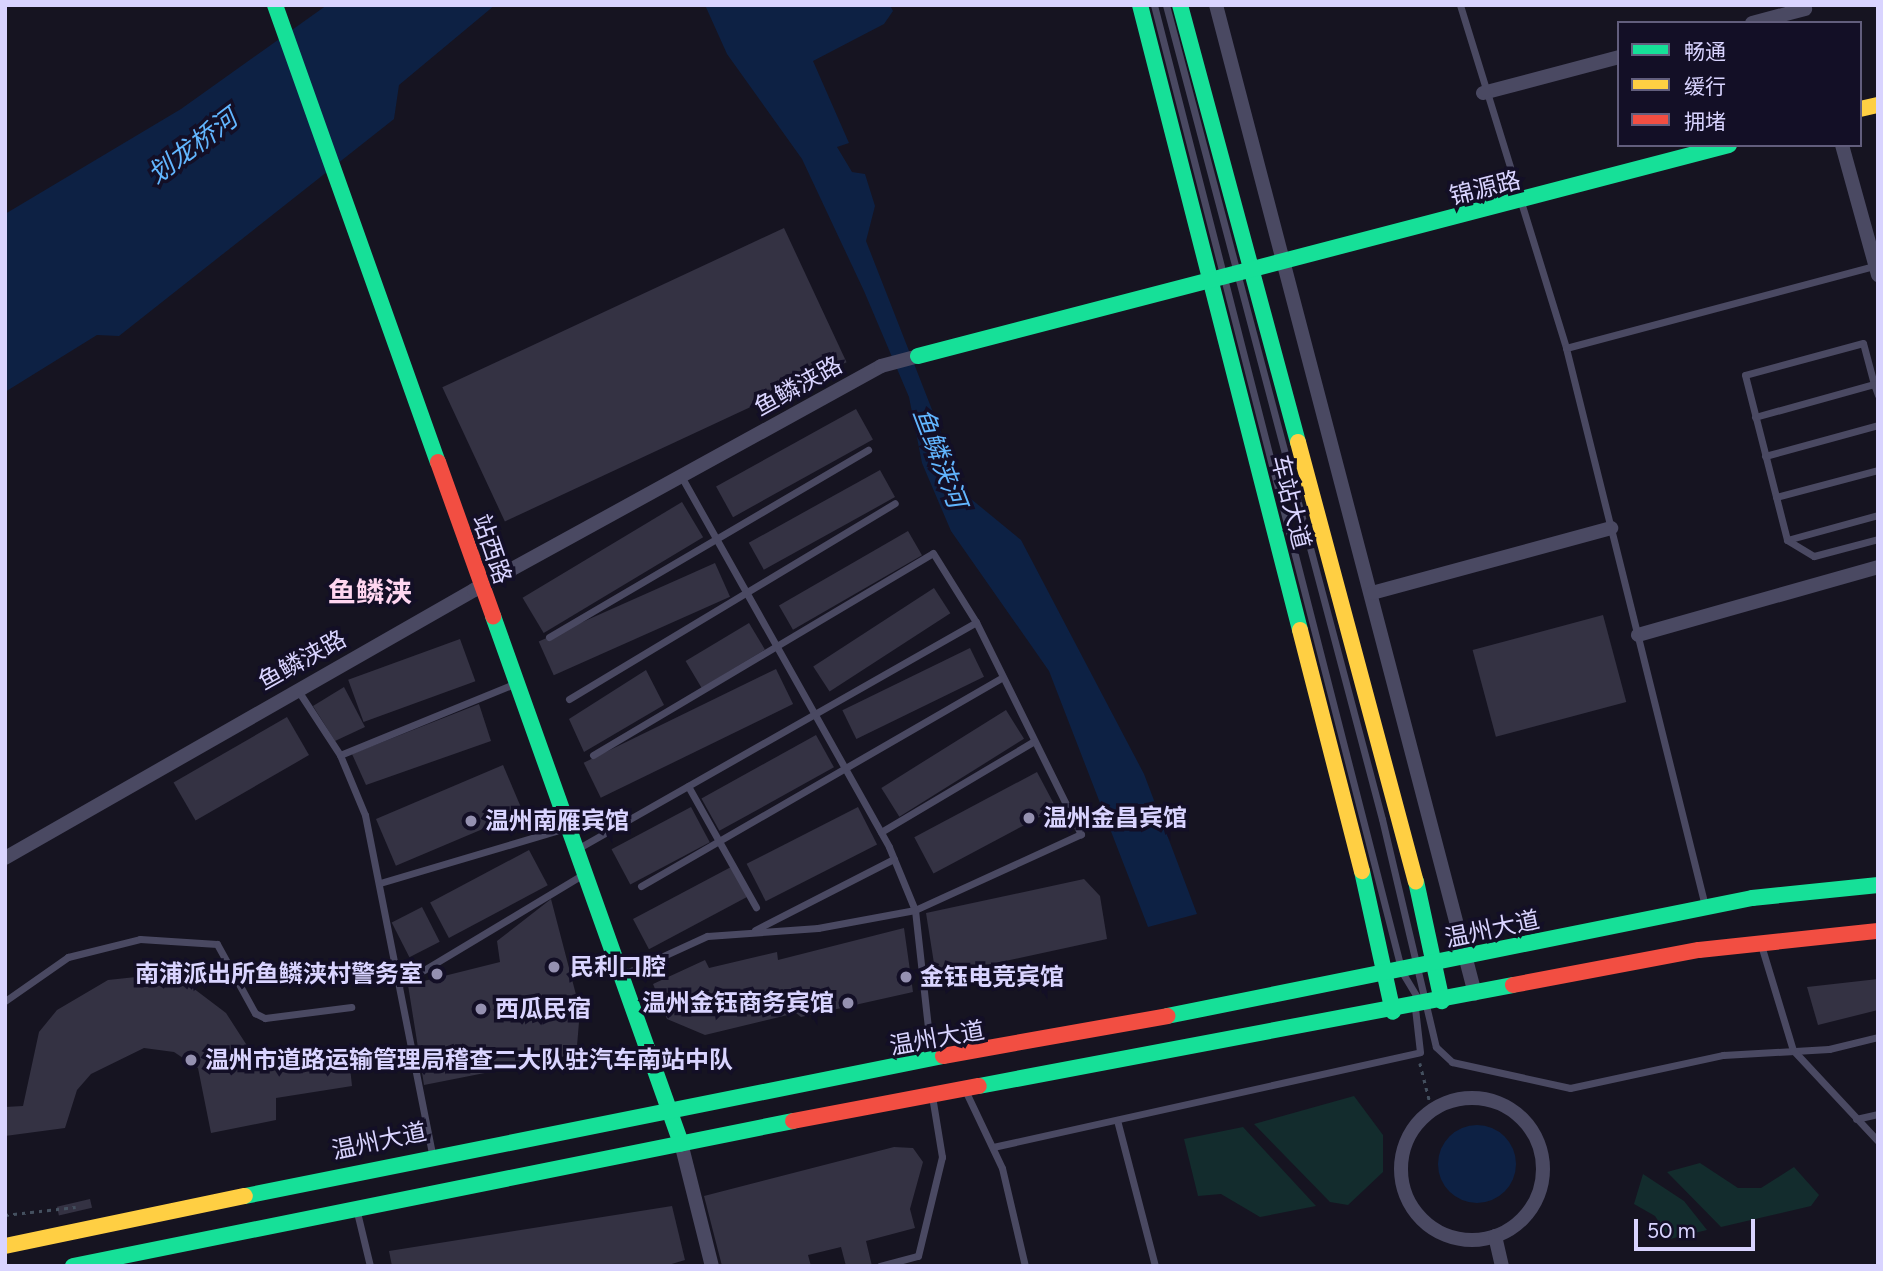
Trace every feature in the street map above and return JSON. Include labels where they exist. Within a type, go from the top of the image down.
[{"type":"main road","name":"站西路","points":[[275,5],[617,977],[681,1143]]},
{"type":"main road","name":"车站大道","points":[[1140,5],[1230,274],[1434,965],[1442,1001]]},
{"type":"main road","name":"车站大道","points":[[1180,5],[1230,274],[1393,1012]]},
{"type":"main road","name":"锦源路","points":[[918,356],[1230,274],[1525,202],[1722,147]]},
{"type":"main road","name":"温州大道","points":[[5,1246],[432,1153],[665,1107],[932,1062],[1409,971],[1706,907],[1878,885]]},
{"type":"main road","points":[[73,1266],[355,1204],[1393,1012],[1475,994],[1760,943],[1878,931]]},
{"type":"street","points":[[1216,5],[1475,994]]},
{"type":"street","points":[[1762,21],[1806,12]]},
{"type":"street","points":[[1483,93],[1617,58]]},
{"type":"street","points":[[1843,147],[1877,268]]},
{"type":"street","name":"鱼鳞浃路","points":[[5,858],[296,688],[881,366],[918,356]]},
{"type":"street","points":[[1372,593],[1611,528]]},
{"type":"street","points":[[1638,635],[1878,567]]},
{"type":"street","points":[[1458,1099],[1485,1099],[1512,1110],[1531,1130],[1542,1156],[1542,1184],[1531,1209],[1494,1236],[1457,1239],[1432,1229],[1412,1209],[1401,1183],[1401,1156],[1412,1130],[1432,1110],[1458,1099]]},
{"type":"street","points":[[681,1143],[712,1266]]},
{"type":"street","points":[[1494,1236],[1502,1266]]},
{"type":"lane","points":[[993,1147],[1420,1052],[1419,1007],[1230,274],[1154,5]]},
{"type":"lane","points":[[1166,5],[1230,274],[1409,971],[1429,1036],[1452,1062],[1570,1088],[1723,1055],[1793,1050],[1878,1037]]},
{"type":"lane","points":[[1460,5],[1483,93],[1525,202],[1566,348],[1706,907]]},
{"type":"lane","points":[[1566,348],[1877,268]]},
{"type":"lane","points":[[1878,395],[1863,343],[1745,375],[1787,540],[1814,556],[1878,539]]},
{"type":"lane","points":[[1755,417],[1874,384]]},
{"type":"lane","points":[[1765,456],[1878,425]]},
{"type":"lane","points":[[549,637],[868,450]]},
{"type":"lane","points":[[1776,497],[1878,470]]},
{"type":"lane","points":[[681,476],[816,713],[894,859],[915,909],[932,1062]]},
{"type":"lane","points":[[569,699],[895,503]]},
{"type":"lane","points":[[1787,540],[1878,515]]},
{"type":"lane","points":[[593,755],[933,553],[976,622],[1001,678],[1081,834],[915,909],[707,936],[617,977]]},
{"type":"lane","points":[[574,851],[976,622]]},
{"type":"lane","points":[[641,886],[1001,678]]},
{"type":"lane","points":[[340,755],[514,684]]},
{"type":"lane","points":[[296,688],[340,755],[365,816],[432,1153]]},
{"type":"lane","points":[[881,832],[1034,741]]},
{"type":"lane","points":[[688,786],[756,907]]},
{"type":"lane","points":[[380,883],[565,828]]},
{"type":"lane","points":[[751,932],[894,859]]},
{"type":"lane","points":[[399,985],[582,875]]},
{"type":"lane","points":[[5,1001],[68,957],[140,939],[217,944],[255,1013],[265,1018],[351,1007]]},
{"type":"lane","points":[[1760,943],[1793,1050],[1878,1141]]},
{"type":"lane","points":[[965,1090],[993,1147],[1026,1266]]},
{"type":"lane","points":[[880,1266],[918,1255],[942,1157],[932,1096]]},
{"type":"lane","points":[[1856,1119],[1878,1114]]},
{"type":"lane","points":[[1118,1120],[1155,1266]]},
{"type":"lane","points":[[355,1204],[370,1266]]},
{"type":"path","points":[[1420,1052],[1432,1110]]},
{"type":"path","points":[[5,1215],[76,1207]]},
{"type":"green space","points":[[1354,1096],[1383,1135],[1383,1172],[1348,1205],[1330,1202],[1254,1124]]},
{"type":"green space","points":[[1243,1127],[1316,1206],[1260,1217],[1221,1194],[1198,1196],[1184,1139]]},
{"type":"green space","points":[[1700,1163],[1738,1188],[1761,1188],[1794,1167],[1819,1195],[1811,1206],[1721,1227],[1667,1172]]},
{"type":"green space","points":[[1643,1174],[1684,1201],[1707,1230],[1670,1239],[1655,1216],[1634,1204]]},
{"type":"water","name":"划龙桥河","points":[[327,5],[495,5],[399,85],[394,119],[119,336],[97,335],[5,392],[5,214],[181,109]]},
{"type":"water","name":"鱼鳞浃河","points":[[705,5],[890,5],[893,11],[884,24],[813,61],[849,143],[837,147],[852,172],[865,174],[875,206],[866,241],[965,494],[1021,540],[1144,774],[1197,914],[1148,927],[1049,671],[951,531],[922,463],[909,397],[864,291],[802,159],[727,54]]},
{"type":"water","points":[[1469,1125],[1485,1125],[1499,1131],[1510,1142],[1516,1156],[1516,1172],[1510,1186],[1499,1197],[1485,1203],[1469,1203],[1455,1197],[1444,1186],[1438,1172],[1438,1156],[1444,1142],[1455,1131]]},
{"type":"building","points":[[784,228],[847,362],[505,521],[442,387]]},
{"type":"building","points":[[856,409],[873,440],[733,517],[716,487]]},
{"type":"building","points":[[880,470],[895,497],[764,570],[749,543]]},
{"type":"building","points":[[682,502],[703,537],[544,633],[523,598]]},
{"type":"building","points":[[908,531],[922,555],[793,630],[779,606]]},
{"type":"building","points":[[715,563],[730,597],[554,675],[539,642]]},
{"type":"building","points":[[934,588],[950,613],[830,692],[813,666]]},
{"type":"building","points":[[1603,615],[1626,702],[1496,737],[1473,650]]},
{"type":"building","points":[[749,623],[765,650],[702,688],[686,661]]},
{"type":"building","points":[[460,639],[475,681],[364,722],[348,680]]},
{"type":"building","points":[[970,648],[984,677],[856,739],[842,710]]},
{"type":"building","points":[[776,669],[793,704],[601,798],[584,763]]},
{"type":"building","points":[[646,670],[664,705],[584,752],[569,719]]},
{"type":"building","points":[[344,687],[365,727],[335,741],[313,706]]},
{"type":"building","points":[[479,704],[491,741],[366,785],[352,754]]},
{"type":"building","points":[[1006,710],[1024,739],[899,817],[881,788]]},
{"type":"building","points":[[287,717],[309,755],[196,821],[174,782]]},
{"type":"building","points":[[816,735],[834,767],[719,831],[701,799]]},
{"type":"building","points":[[503,765],[523,812],[396,866],[376,819]]},
{"type":"building","points":[[1037,772],[1056,808],[934,873],[914,837]]},
{"type":"building","points":[[691,807],[710,842],[630,885],[612,849]]},
{"type":"building","points":[[858,807],[877,844],[766,901],[747,864]]},
{"type":"building","points":[[529,850],[548,885],[449,938],[430,903]]},
{"type":"building","points":[[731,867],[747,897],[649,949],[633,919]]},
{"type":"building","points":[[1084,879],[1100,896],[1107,939],[936,976],[926,913]]},
{"type":"building","points":[[551,899],[580,1010],[577,1046],[561,1058],[424,1085],[408,985],[500,962],[497,941]]},
{"type":"building","points":[[422,907],[440,942],[409,957],[392,922]]},
{"type":"building","points":[[904,928],[913,992],[801,1017],[796,1013],[705,1035],[667,1019],[653,984],[705,960],[709,968],[777,952],[778,960]]},
{"type":"building","points":[[136,977],[193,988],[226,1013],[257,1061],[348,1049],[352,1086],[276,1098],[276,1120],[211,1133],[198,1068],[174,1052],[144,1048],[91,1074],[77,1090],[65,1128],[5,1136],[5,1107],[23,1106],[39,1032],[57,1010],[108,980]]},
{"type":"building","points":[[1878,979],[1878,1010],[1818,1025],[1807,987]]},
{"type":"building","points":[[894,1147],[913,1148],[923,1162],[910,1209],[915,1228],[866,1241],[872,1266],[846,1266],[841,1247],[808,1255],[811,1266],[722,1266],[704,1196]]},
{"type":"building","points":[[90,1199],[92,1208],[59,1215],[57,1207]]},
{"type":"building","points":[[672,1206],[685,1260],[665,1266],[392,1266],[389,1251]]},
{"type":"traffic: fast","points":[[275,5],[438,462]]},
{"type":"traffic: fast","points":[[1140,5],[1300,630]]},
{"type":"traffic: fast","points":[[1180,5],[1298,442]]},
{"type":"traffic: fast","points":[[918,356],[1721,147]]},
{"type":"traffic: fast","points":[[493,616],[681,1143]]},
{"type":"traffic: fast","points":[[1362,871],[1393,1012]]},
{"type":"traffic: fast","points":[[1416,881],[1442,1001]]},
{"type":"traffic: fast","points":[[1167,1016],[1752,898],[1878,885]]},
{"type":"traffic: fast","points":[[979,1086],[1513,985]]},
{"type":"traffic: fast","points":[[245,1196],[943,1056]]},
{"type":"traffic: fast","points":[[73,1266],[793,1121]]},
{"type":"traffic: slow","points":[[1862,109],[1878,105]]},
{"type":"traffic: slow","points":[[1298,442],[1416,881]]},
{"type":"traffic: slow","points":[[1300,630],[1362,871]]},
{"type":"traffic: slow","points":[[5,1246],[245,1196]]},
{"type":"traffic: jam","points":[[438,462],[493,616]]},
{"type":"traffic: jam","points":[[1513,985],[1699,950],[1878,931]]},
{"type":"traffic: jam","points":[[943,1056],[1167,1016]]},
{"type":"traffic: jam","points":[[793,1121],[979,1086]]},
{"type":"place","name":"温州金昌宾馆","points":[[1029,818]]},
{"type":"place","name":"温州南雁宾馆","points":[[471,821]]},
{"type":"place","name":"民利口腔","points":[[554,967]]},
{"type":"place","name":"南浦派出所鱼鳞浃村警务室","points":[[437,974]]},
{"type":"place","name":"金钰电竞宾馆","points":[[906,977]]},
{"type":"place","name":"温州金钰商务宾馆","points":[[848,1003]]},
{"type":"place","name":"西瓜民宿","points":[[481,1009]]},
{"type":"place","name":"温州市道路运输管理局稽查二大队驻汽车南站中队","points":[[191,1060]]},
{"type":"district","name":"鱼鳞浃","points":[[370,592]]}]
